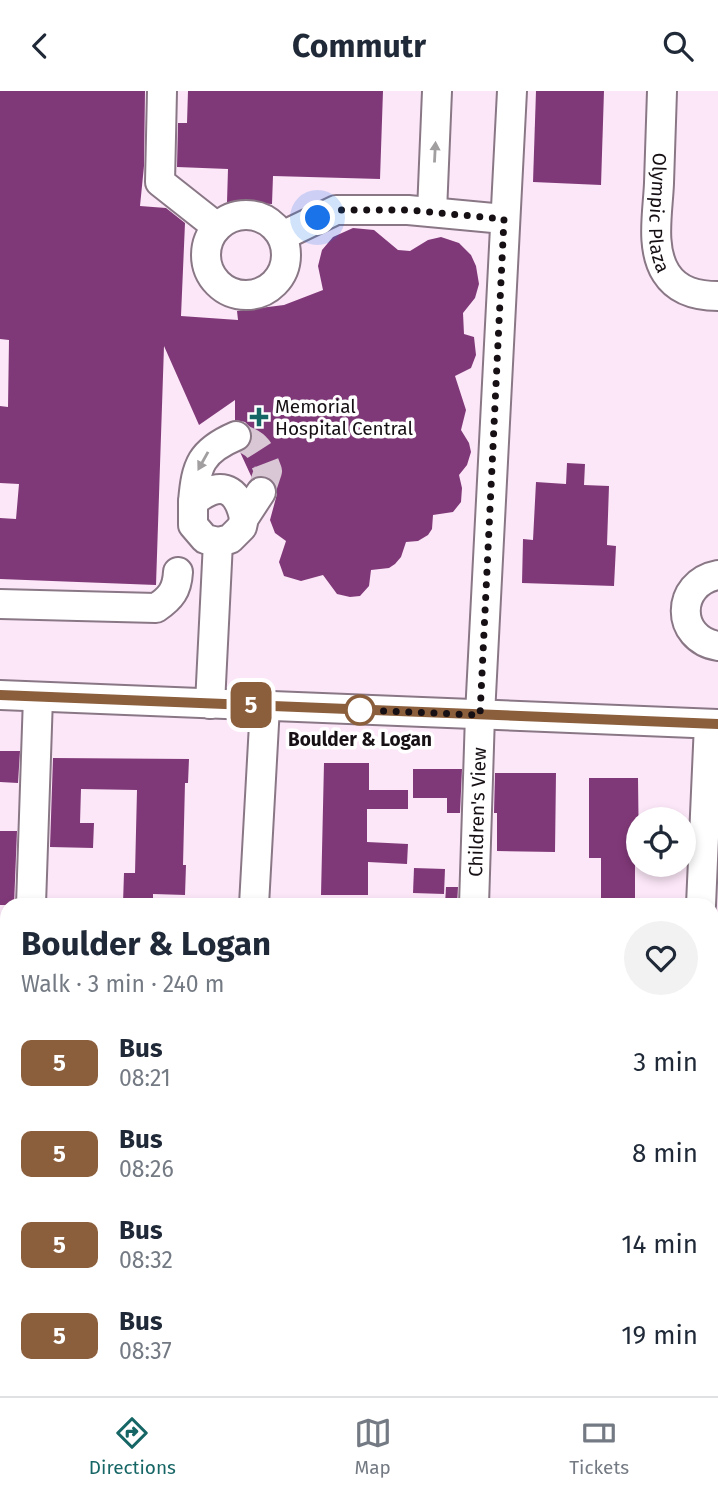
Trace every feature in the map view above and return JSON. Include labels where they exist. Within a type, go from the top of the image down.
[{"type":"street","points":[[162,91],[160,182],[217,227]]},
{"type":"street","points":[[432,212],[438,91]]},
{"type":"street","name":"Children's View","points":[[474,898],[480,715],[512,91]]},
{"type":"street","name":"Olympic Plaza","points":[[662,91],[656,211],[658,250],[666,273],[682,289],[702,296],[718,296]]},
{"type":"street","points":[[282,236],[336,210],[432,212],[504,219]]},
{"type":"street","points":[[239,215],[252,215],[274,226],[282,236],[286,248],[283,272],[276,282],[266,290],[241,295],[219,284],[211,274],[206,250],[217,227],[239,215]]},
{"type":"street","points":[[236,436],[216,444],[204,456],[194,484],[191,517],[198,533],[205,539],[218,542],[230,539],[237,534],[261,492]]},
{"type":"street","points":[[193,502],[211,490],[228,491],[241,502],[244,518]]},
{"type":"street","points":[[210,704],[218,542]]},
{"type":"street","points":[[0,604],[156,608],[169,600],[177,586],[178,572]]},
{"type":"street","points":[[718,575],[704,579],[694,587],[685,611],[687,623],[694,634],[703,642],[718,646]]},
{"type":"street","points":[[0,695],[713,724],[701,898]]},
{"type":"street","points":[[31,898],[38,697]]},
{"type":"street","points":[[254,898],[265,706]]},
{"type":"building","points":[[0,91],[145,91],[144,166],[140,206],[166,208],[185,223],[181,316],[238,320],[237,311],[284,305],[323,290],[318,266],[322,250],[333,237],[353,228],[374,230],[398,250],[410,251],[428,240],[441,237],[459,243],[471,255],[479,284],[475,298],[463,313],[464,334],[474,337],[476,355],[471,368],[455,376],[466,410],[461,430],[471,452],[467,465],[459,475],[461,502],[453,512],[433,515],[432,529],[428,535],[418,541],[406,542],[401,557],[395,564],[389,568],[371,570],[369,586],[360,596],[337,594],[323,575],[301,581],[284,576],[279,562],[286,541],[275,533],[270,520],[277,494],[276,485],[263,476],[252,478],[240,452],[250,445],[253,437],[251,428],[245,422],[235,420],[235,400],[199,425],[164,346],[156,585],[0,579],[0,518],[16,519],[19,484],[0,483],[0,406],[8,407],[9,340],[0,339]]},
{"type":"building","points":[[188,91],[383,91],[380,179],[273,176],[272,204],[227,202],[228,169],[177,167],[178,123],[187,123]]},
{"type":"building","points":[[536,91],[604,91],[601,185],[533,182]]},
{"type":"building","points":[[567,463],[585,464],[584,485],[609,486],[607,545],[616,546],[614,586],[522,583],[523,539],[533,540],[536,482],[566,484]]},
{"type":"building","points":[[0,751],[20,751],[18,783],[0,782]]},
{"type":"building","points":[[53,758],[189,759],[188,783],[185,783],[185,895],[153,894],[153,898],[123,898],[124,873],[135,873],[137,790],[81,789],[80,823],[94,823],[93,848],[50,847]]},
{"type":"building","points":[[324,763],[369,763],[369,790],[408,790],[408,809],[367,809],[367,842],[408,844],[407,864],[368,862],[368,895],[321,895]]},
{"type":"building","points":[[413,769],[462,769],[460,813],[447,813],[447,798],[413,798]]},
{"type":"building","points":[[495,773],[556,773],[555,852],[497,851]]},
{"type":"building","points":[[589,778],[638,778],[638,807],[626,807],[626,877],[635,877],[635,898],[601,898],[601,858],[589,858]]},
{"type":"building","points":[[0,831],[17,831],[14,898],[0,898]]},
{"type":"building","points":[[414,868],[445,869],[444,894],[413,893]]},
{"type":"building","points":[[446,887],[458,887],[457,898],[445,898]]},
{"type":"tunnel","points":[[236,436],[258,448],[263,457],[268,471],[261,492]]},
{"type":"bus line","name":"5","points":[[0,695],[718,724]]},
{"type":"place","name":"Memorial Hospital Central","points":[[259,417]]},
{"type":"place","name":"Boulder & Logan","points":[[360,710]]},
{"type":"route","points":[[318,218],[336,210],[408,210],[504,219],[480,715],[360,710]]}]
